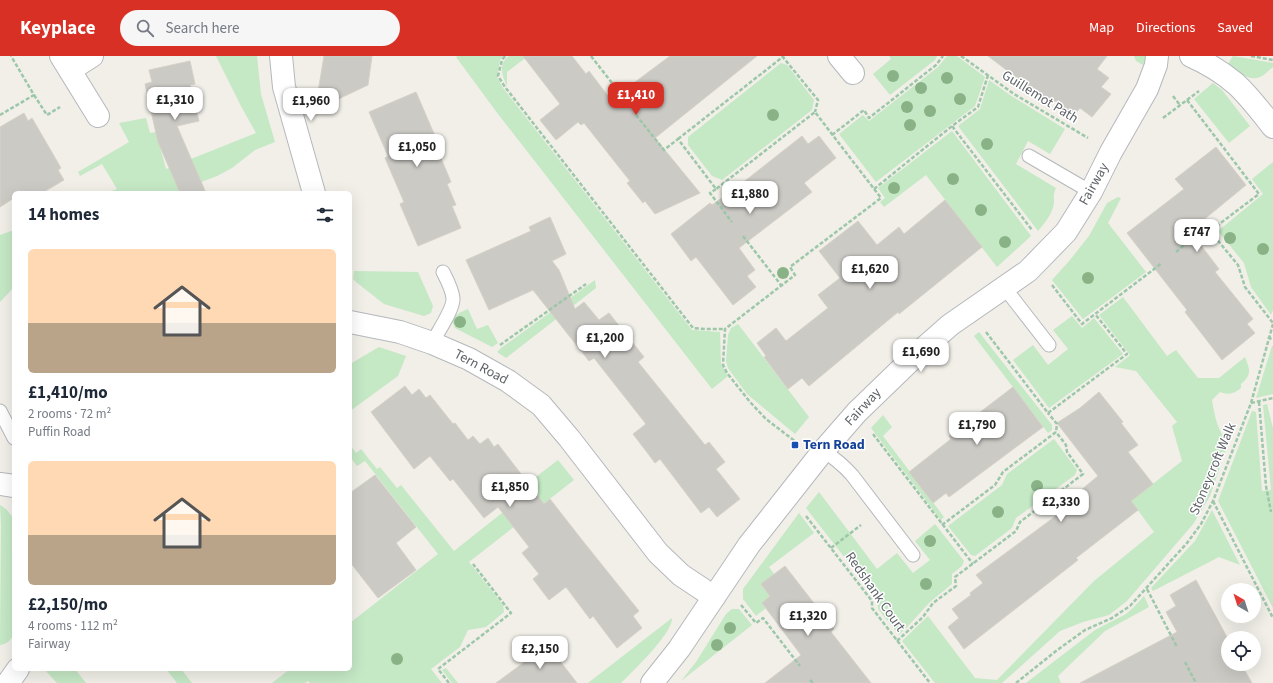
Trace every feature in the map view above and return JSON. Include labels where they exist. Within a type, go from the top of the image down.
[{"type":"street","points":[[92,56],[65,63],[98,116]]},
{"type":"street","points":[[281,56],[284,87],[313,191]]},
{"type":"street","points":[[839,56],[853,73]]},
{"type":"street","name":"Fairway","points":[[652,683],[680,649],[749,545],[823,451],[857,412],[916,355],[950,325],[1028,270],[1066,232],[1091,192],[1111,152],[1147,89],[1156,65],[1157,56]]},
{"type":"street","points":[[1191,56],[1219,72],[1236,84],[1273,127]]},
{"type":"street","name":"Tern Road","points":[[352,322],[400,332],[432,343],[469,359],[508,381],[541,405],[569,438],[658,553],[681,575],[717,594]]},
{"type":"street","points":[[0,484],[12,486]]},
{"type":"street","points":[[8,683],[17,671]]},
{"type":"lane","points":[[1029,156],[1091,192]]},
{"type":"lane","points":[[432,343],[450,310],[453,300],[452,291],[443,272]]},
{"type":"lane","points":[[1004,287],[1049,345]]},
{"type":"lane","points":[[0,411],[12,434]]},
{"type":"lane","points":[[823,451],[834,457],[842,464],[913,555]]},
{"type":"path","points":[[0,115],[34,95],[11,56]]},
{"type":"path","points":[[505,56],[502,60],[498,76],[505,87],[694,328],[726,329],[795,274],[790,268],[881,198],[816,112]]},
{"type":"path","points":[[591,56],[626,101]]},
{"type":"path","points":[[636,115],[664,150],[783,56],[818,100],[816,112],[710,193],[732,222]]},
{"type":"path","points":[[832,135],[864,110],[869,118],[936,65],[943,56]]},
{"type":"path","name":"Guillemot Path","points":[[961,56],[1014,94],[1111,152]]},
{"type":"path","points":[[1251,56],[1273,60]]},
{"type":"path","points":[[1163,119],[1207,84],[1219,72]]},
{"type":"path","points":[[874,189],[978,107],[988,76]]},
{"type":"path","points":[[1176,252],[1201,232],[1210,231],[1259,194],[1187,100]]},
{"type":"path","points":[[952,126],[1048,251],[1049,282],[1082,324],[1162,263]]},
{"type":"path","points":[[678,139],[716,189]]},
{"type":"path","points":[[1210,231],[1238,265],[1245,287],[1273,323]]},
{"type":"path","points":[[743,236],[781,285]]},
{"type":"path","points":[[482,366],[497,347],[586,284]]},
{"type":"path","name":"Stoneycroft Walk","points":[[1016,683],[1085,630],[1112,618],[1130,606],[1147,589],[1187,543],[1200,524],[1212,501],[1251,403],[1273,323]]},
{"type":"path","points":[[726,329],[723,365],[727,373],[750,402],[766,419],[796,442],[800,436]]},
{"type":"path","points":[[1268,337],[1273,340]]},
{"type":"path","points":[[1251,403],[1273,398]]},
{"type":"path","points":[[1259,402],[1266,486],[1271,512]]},
{"type":"path","points":[[857,412],[973,564]]},
{"type":"path","points":[[897,641],[922,617],[932,603],[956,586],[955,577],[1016,531],[1020,522],[1084,474],[1056,432],[1057,424],[1048,413]]},
{"type":"path","points":[[942,525],[995,485],[1002,472],[1056,432]]},
{"type":"path","name":"Redshank Court","points":[[789,494],[872,601],[872,608],[930,683]]},
{"type":"path","points":[[1212,501],[1273,618]]},
{"type":"path","points":[[831,548],[879,511]]},
{"type":"path","points":[[448,683],[438,669],[511,613],[473,564]]},
{"type":"path","points":[[1147,589],[1177,646]]},
{"type":"path","points":[[717,594],[740,603],[756,623],[763,618],[800,666]]},
{"type":"path","points":[[1185,662],[1196,683]]},
{"type":"path","points":[[810,680],[813,683]]},
{"type":"green space","points":[[216,56],[257,56],[261,94],[275,142],[255,150],[232,168],[217,176],[177,191],[112,191],[117,189],[102,164],[80,176],[78,172],[129,142],[119,123],[146,118],[150,133],[156,132],[166,169],[256,133]]},
{"type":"green space","points":[[503,56],[500,60],[497,77],[503,88],[692,330],[720,332],[721,364],[728,376],[712,389],[498,114],[456,57]]},
{"type":"green space","points":[[509,56],[528,56],[507,72],[507,86],[502,66]]},
{"type":"green space","points":[[889,56],[937,56],[935,60],[890,95],[873,74],[891,59]]},
{"type":"green space","points":[[947,56],[957,56],[985,77],[975,106],[876,182],[839,134],[863,115],[869,121],[938,67]]},
{"type":"green space","points":[[1134,56],[1146,56],[1143,65],[1136,61]]},
{"type":"green space","points":[[1233,56],[1273,63],[1273,67],[1260,77],[1247,77],[1239,73],[1228,64]]},
{"type":"green space","points":[[781,63],[787,65],[814,100],[812,110],[722,180],[712,176],[688,145],[688,137]]},
{"type":"green space","points":[[989,80],[1010,95],[1065,129],[1050,154],[1028,141],[1016,164],[1056,188],[1052,211],[1038,231],[958,126],[980,109]]},
{"type":"green space","points":[[1213,83],[1222,90],[1250,126],[1229,143],[1194,99]]},
{"type":"green space","points":[[952,131],[1031,236],[997,267],[926,175],[884,207],[880,202],[885,198],[878,188]]},
{"type":"green space","points":[[1273,162],[1273,310],[1271,315],[1251,287],[1244,263],[1218,231],[1263,194],[1252,179]]},
{"type":"green space","points":[[1118,197],[1121,198],[1108,223],[1146,272],[1083,319],[1052,280],[1089,236],[1107,203]]},
{"type":"green space","points":[[12,231],[12,289],[0,302],[0,235]]},
{"type":"green space","points":[[354,271],[418,272],[433,306],[431,313],[424,316],[384,304],[353,279]]},
{"type":"green space","points":[[595,280],[596,288],[506,358],[497,352],[501,348]]},
{"type":"green space","points":[[1123,297],[1167,356],[1176,350],[1198,378],[1219,378],[1245,357],[1249,372],[1241,384],[1241,388],[1236,392],[1231,393],[1220,392],[1212,400],[1217,423],[1221,433],[1228,443],[1210,496],[1194,523],[1127,601],[1109,615],[1083,622],[1060,631],[1002,683],[935,683],[902,641],[928,616],[975,678],[997,680],[1094,581],[1154,532],[1131,501],[1182,461],[1172,426],[1177,422],[1136,371],[1115,367],[1130,355],[1099,315]]},
{"type":"green space","points":[[468,309],[477,329],[488,325],[498,343],[492,347],[455,328],[452,321],[453,319],[458,314]]},
{"type":"green space","points":[[1072,316],[1082,328],[1094,318],[1123,354],[1049,408],[1013,360],[1033,345],[1048,365],[1068,349],[1053,330]]},
{"type":"green space","points":[[738,324],[809,417],[795,434],[747,394],[728,368],[726,361],[728,335],[731,328]]},
{"type":"green space","points":[[979,332],[1052,425],[1052,430],[1048,433],[974,336]]},
{"type":"green space","points":[[1272,346],[1273,394],[1256,398]]},
{"type":"green space","points":[[379,347],[406,356],[398,376],[352,410],[352,363]]},
{"type":"green space","points":[[1267,404],[1273,428],[1273,608],[1218,501],[1252,411],[1256,412],[1262,491],[1271,490],[1263,405]]},
{"type":"green space","points":[[883,415],[892,427],[883,436],[944,517],[941,520],[871,428]]},
{"type":"green space","points":[[1054,439],[1077,470],[1075,475],[1016,518],[1012,528],[975,556],[971,555],[948,526],[1002,485],[1007,474]]},
{"type":"green space","points":[[352,448],[356,453],[361,449],[377,469],[380,467],[397,488],[401,485],[454,551],[507,509],[502,503],[558,460],[574,480],[469,562],[503,605],[504,612],[486,627],[468,630],[460,647],[431,669],[442,683],[310,683],[308,681],[305,683],[272,683],[287,671],[352,671],[352,621],[438,554],[365,461],[357,466],[352,460]]},
{"type":"green space","points":[[819,492],[877,569],[897,553],[913,573],[930,560],[915,541],[935,524],[964,561],[962,566],[952,574],[952,584],[930,602],[899,635],[878,609],[877,599],[806,508]]},
{"type":"green space","points":[[0,505],[6,509],[12,516],[12,638],[5,644],[0,645]]},
{"type":"green space","points":[[1212,510],[1240,565],[1219,557],[1153,591],[1151,588],[1195,541]]},
{"type":"green space","points":[[799,513],[814,533],[769,567],[774,574],[770,596],[766,608],[756,616],[743,599],[743,589]]},
{"type":"green space","points":[[1144,596],[1149,607],[1105,631],[1058,676],[1061,683],[1026,683],[1095,630],[1126,614]]},
{"type":"green space","points":[[732,609],[739,609],[752,625],[681,681],[696,662],[726,614]]},
{"type":"green space","points":[[672,618],[671,625],[659,642],[621,683],[588,683]]},
{"type":"green space","points":[[446,668],[458,683],[452,683],[442,670]]},
{"type":"green space","points":[[46,671],[77,671],[86,683],[57,683]]},
{"type":"green space","points":[[168,671],[183,671],[192,683],[177,683]]},
{"type":"building","points":[[324,56],[372,56],[368,85],[315,110]]},
{"type":"building","points":[[523,56],[572,56],[586,74],[589,71],[611,100],[670,56],[757,56],[655,138],[700,193],[655,214],[645,201],[643,203],[627,183],[630,181],[584,123],[581,125],[578,122],[556,140],[540,120],[560,104]]},
{"type":"building","points":[[988,56],[1107,56],[1097,69],[1109,78],[1101,87],[1111,94],[1092,117],[1080,108],[1074,115],[1055,101],[1053,103],[1031,86],[1030,88]]},
{"type":"building","points":[[190,61],[195,84],[190,85],[199,121],[177,126],[205,191],[179,191],[158,142],[145,84],[152,82],[149,70]]},
{"type":"building","points":[[416,92],[435,136],[432,137],[451,182],[447,184],[456,205],[452,206],[461,228],[418,246],[400,204],[404,202],[385,158],[388,156],[369,112]]},
{"type":"building","points":[[24,113],[28,121],[32,118],[61,168],[58,170],[64,180],[45,191],[12,191],[12,199],[0,207],[0,127]]},
{"type":"building","points":[[802,136],[808,144],[819,136],[836,158],[804,183],[812,192],[739,248],[755,270],[747,276],[756,287],[733,305],[696,257],[691,261],[671,234],[710,203],[712,205],[736,188]]},
{"type":"building","points":[[1216,147],[1246,185],[1190,231],[1219,269],[1215,272],[1253,319],[1247,324],[1255,333],[1222,360],[1185,312],[1187,310],[1127,233],[1184,189],[1175,179]]},
{"type":"building","points":[[945,200],[982,247],[899,314],[898,312],[809,386],[802,378],[788,389],[764,357],[766,356],[757,343],[776,328],[786,341],[828,308],[818,295],[840,278],[819,251],[858,221],[877,245],[899,227],[904,234]]},
{"type":"building","points":[[550,217],[566,254],[552,261],[559,270],[575,309],[584,302],[599,320],[609,313],[644,357],[638,362],[705,445],[709,442],[725,462],[716,469],[740,499],[717,517],[709,507],[701,513],[660,459],[655,463],[633,434],[646,424],[594,358],[589,361],[533,290],[489,310],[466,260],[531,231],[529,227]]},
{"type":"building","points":[[405,386],[412,395],[419,389],[426,398],[430,395],[468,440],[473,436],[480,444],[488,438],[494,447],[498,444],[544,504],[550,499],[639,611],[633,616],[642,628],[617,648],[593,616],[590,619],[566,587],[549,600],[533,579],[539,574],[522,553],[529,547],[498,507],[484,518],[453,479],[450,481],[430,456],[414,469],[371,412]]},
{"type":"building","points":[[1013,387],[1043,427],[949,497],[946,493],[933,503],[909,472],[951,439],[949,436]]},
{"type":"building","points":[[1099,392],[1123,422],[1121,423],[1138,445],[1128,452],[1153,484],[1131,501],[1138,510],[1076,558],[1078,560],[964,649],[948,627],[959,618],[952,609],[971,595],[970,593],[983,583],[976,575],[1072,504],[1069,500],[1098,476],[1057,423],[1080,408]]},
{"type":"building","points":[[375,475],[416,527],[396,543],[416,570],[378,598],[352,565],[352,492]]},
{"type":"building","points":[[785,566],[834,629],[831,632],[871,683],[765,683],[801,655],[762,603],[770,596],[761,584]]},
{"type":"building","points":[[1196,580],[1224,631],[1221,631],[1221,671],[1245,671],[1252,683],[1080,683],[1177,632],[1166,612],[1176,606],[1170,595]]},
{"type":"building","points":[[547,644],[577,683],[496,683],[530,658]]},
{"type":"place","name":"Tern Road","points":[[795,445]]}]
